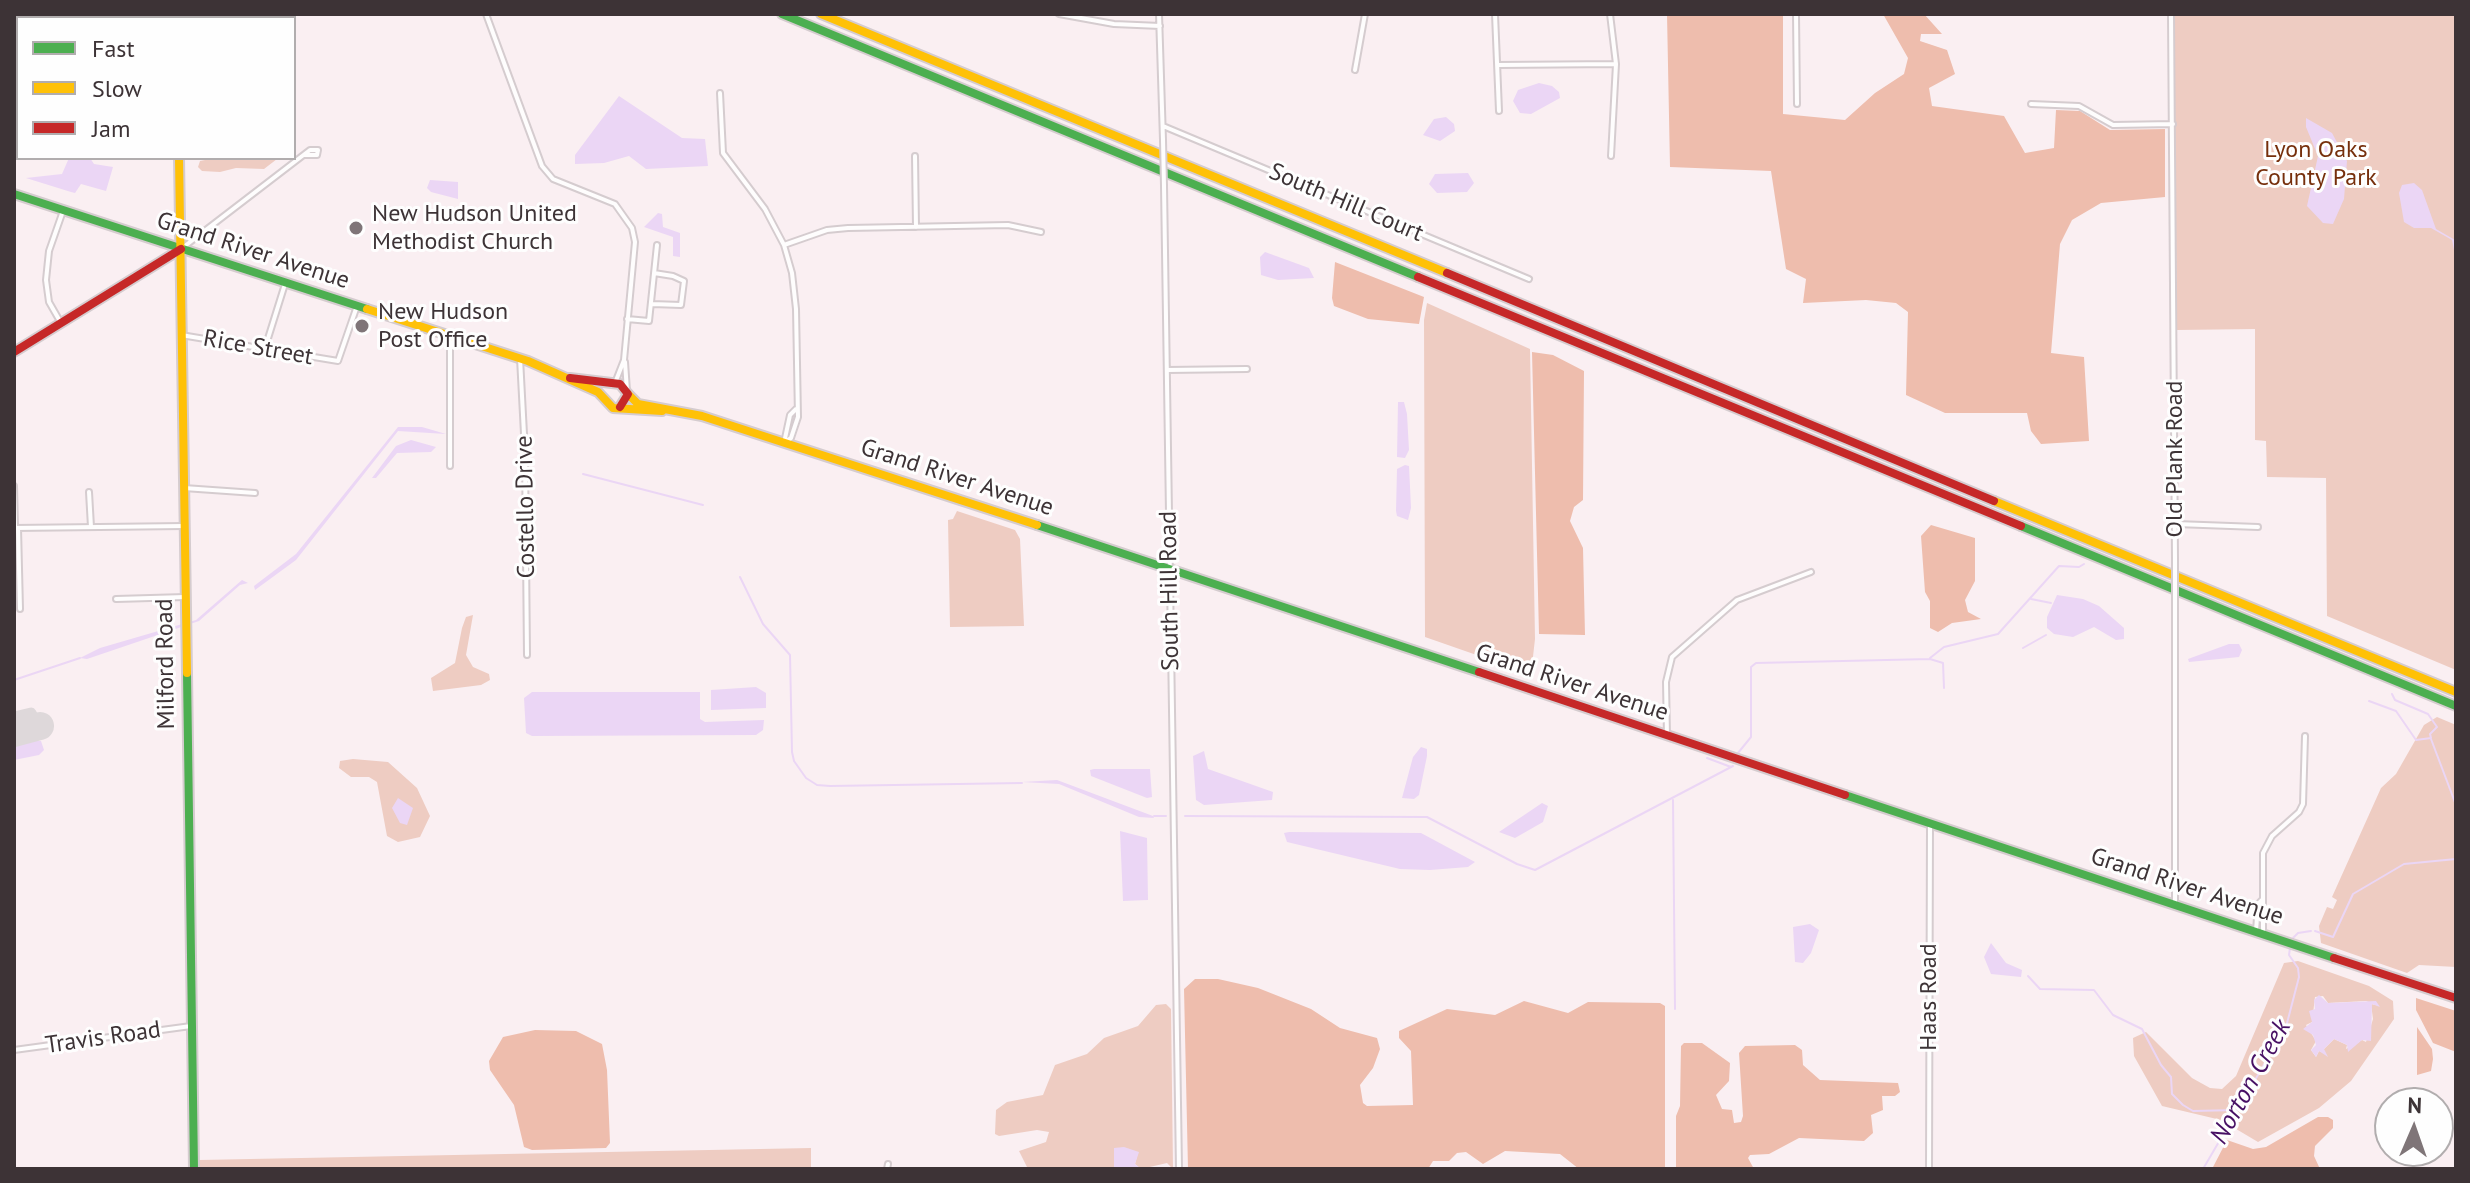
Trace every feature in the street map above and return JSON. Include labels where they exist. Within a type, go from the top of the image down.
[{"type":"main road","points":[[782,14],[2456,706]]},
{"type":"main road","points":[[821,14],[2456,692]]},
{"type":"main road","name":"Milford Road","points":[[179,160],[194,1169]]},
{"type":"main road","name":"Grand River Avenue","points":[[14,194],[520,358],[570,378],[611,384]]},
{"type":"main road","points":[[14,352],[181,249]]},
{"type":"main road","name":"Grand River Avenue","points":[[570,378],[579,386],[598,392],[603,398]]},
{"type":"main road","points":[[611,384],[620,384],[627,393],[620,407],[609,407],[603,398],[611,384]]},
{"type":"main road","name":"Grand River Avenue","points":[[627,393],[638,404],[674,410],[784,443],[2456,998]]},
{"type":"main road","name":"Grand River Avenue","points":[[620,407],[646,412],[674,410]]},
{"type":"street","points":[[175,16],[195,14]]},
{"type":"street","points":[[486,14],[542,166],[553,179],[615,204],[629,222],[635,242],[624,360],[627,393]]},
{"type":"street","points":[[1059,14],[1114,24],[1160,26]]},
{"type":"street","name":"South Hill Road","points":[[1159,14],[1179,1169]]},
{"type":"street","points":[[1355,70],[1365,14]]},
{"type":"street","points":[[1495,14],[1499,111]]},
{"type":"street","points":[[1610,14],[1616,64],[1611,156]]},
{"type":"street","points":[[1796,14],[1797,104]]},
{"type":"street","name":"Old Plank Road","points":[[2171,14],[2176,524],[2175,905]]},
{"type":"street","points":[[1498,65],[1616,64]]},
{"type":"street","points":[[720,93],[723,153],[765,209],[784,245],[796,309],[796,409],[790,415],[784,443]]},
{"type":"street","points":[[2031,104],[2079,106],[2113,125],[2173,124]]},
{"type":"street","name":"South Hill Court","points":[[1163,126],[1529,279]]},
{"type":"street","points":[[181,249],[305,155]]},
{"type":"street","points":[[915,156],[916,227]]},
{"type":"street","points":[[61,323],[46,293],[46,267],[63,211]]},
{"type":"street","points":[[784,245],[827,230],[1008,225],[1041,232]]},
{"type":"street","points":[[627,319],[649,321],[657,245]]},
{"type":"street","points":[[651,304],[681,305],[684,281],[654,273]]},
{"type":"street","points":[[265,348],[285,284]]},
{"type":"street","name":"Rice Street","points":[[181,335],[336,361],[341,358],[357,306]]},
{"type":"street","points":[[450,336],[450,466]]},
{"type":"street","name":"Costello Drive","points":[[520,358],[525,453],[527,655]]},
{"type":"street","points":[[611,384],[618,380],[624,360]]},
{"type":"street","points":[[1167,370],[1247,369]]},
{"type":"street","points":[[14,486],[20,609]]},
{"type":"street","points":[[184,488],[255,493]]},
{"type":"street","points":[[89,492],[91,527]]},
{"type":"street","points":[[2176,524],[2258,527]]},
{"type":"street","points":[[16,528],[184,526]]},
{"type":"street","points":[[1667,736],[1666,682],[1672,657],[1737,600],[1811,572]]},
{"type":"street","points":[[116,599],[185,597]]},
{"type":"street","points":[[2259,933],[2263,853],[2267,843],[2299,812],[2303,804],[2305,736]]},
{"type":"street","name":"Haas Road","points":[[1929,1169],[1930,824]]},
{"type":"street","name":"Travis Road","points":[[14,1050],[191,1026]]},
{"type":"green space","name":"Lyon Oaks County Park","points":[[2173,14],[2456,14],[2456,670],[2327,616],[2326,478],[2267,477],[2266,441],[2255,440],[2255,329],[2177,330]]},
{"type":"green space","points":[[276,160],[264,169],[236,168],[220,172],[202,171],[198,167],[200,161]]},
{"type":"green space","points":[[1427,303],[1530,349],[1535,639],[1531,674],[1425,637],[1424,320]]},
{"type":"green space","points":[[957,511],[1015,530],[1020,539],[1024,626],[950,627],[948,520],[953,519]]},
{"type":"green space","points":[[473,615],[466,655],[473,667],[489,674],[490,680],[481,685],[433,691],[431,678],[455,663],[466,617]]},
{"type":"green space","points":[[2437,717],[2456,725],[2456,967],[2419,965],[2407,973],[2321,943],[2319,926],[2327,907],[2333,909],[2337,900],[2332,897],[2381,788],[2396,774],[2424,725]]},
{"type":"green space","points":[[340,761],[388,762],[417,788],[430,816],[420,837],[398,842],[387,836],[377,782],[369,777],[351,777],[339,768]]},
{"type":"green space","points":[[2298,961],[2369,986],[2393,1001],[2394,1019],[2351,1081],[2319,1108],[2258,1142],[2221,1120],[2162,1106],[2134,1056],[2133,1038],[2146,1032],[2192,1078],[2210,1088],[2222,1089],[2236,1076],[2284,963]],"holes":[[[2323,996],[2328,1003],[2366,1001],[2380,1006],[2371,1004],[2373,1019],[2366,1042],[2362,1040],[2346,1049],[2347,1045],[2334,1039],[2324,1053],[2319,1051],[2316,1057],[2311,1050],[2316,1041],[2306,1025],[2312,1022],[2315,997]]]},
{"type":"green space","points":[[1166,1004],[1171,1009],[1173,1169],[1167,1163],[1141,1169],[1135,1164],[1138,1152],[1114,1163],[1114,1169],[1028,1169],[1019,1151],[1046,1142],[1049,1132],[1037,1130],[999,1136],[995,1134],[996,1110],[1007,1102],[1043,1095],[1055,1065],[1087,1054],[1104,1038],[1138,1026],[1156,1005]]},
{"type":"green space","points":[[811,1148],[811,1169],[199,1169],[199,1160]]},
{"type":"shaded area","points":[[1667,14],[1783,14],[1783,114],[1845,120],[1875,93],[1904,74],[1908,58],[1883,14],[1924,14],[1942,34],[1921,34],[1920,41],[1947,50],[1955,74],[1929,88],[1932,106],[2004,116],[2025,153],[2054,148],[2056,110],[2080,111],[2110,130],[2165,129],[2165,197],[2101,203],[2072,220],[2060,244],[2051,353],[2084,357],[2089,441],[2041,444],[2031,431],[2027,413],[1945,413],[1906,395],[1908,312],[1896,303],[1866,300],[1803,303],[1806,279],[1786,269],[1771,171],[1670,167]]},
{"type":"shaded area","points":[[1539,83],[1552,86],[1559,92],[1560,98],[1531,114],[1520,113],[1513,101],[1518,90]]},
{"type":"shaded area","points":[[619,96],[682,138],[705,139],[708,166],[646,169],[629,156],[604,163],[575,164],[575,155]]},
{"type":"shaded area","points":[[1446,117],[1454,124],[1455,131],[1440,141],[1423,135],[1434,119]]},
{"type":"shaded area","points":[[2306,118],[2332,133],[2347,161],[2344,199],[2333,224],[2323,223],[2307,206],[2318,156],[2306,127]]},
{"type":"shaded area","points":[[68,160],[91,160],[94,164],[113,167],[106,191],[81,184],[75,193],[26,178],[62,174]]},
{"type":"shaded area","points":[[1468,173],[1474,183],[1467,192],[1437,193],[1429,184],[1435,174]]},
{"type":"shaded area","points":[[430,180],[458,182],[458,199],[431,192],[427,188]]},
{"type":"shaded area","points":[[2414,183],[2422,190],[2436,229],[2455,240],[2455,255],[2452,240],[2431,228],[2414,228],[2404,222],[2399,193],[2402,185]]},
{"type":"shaded area","points":[[658,213],[662,214],[663,227],[680,233],[680,257],[673,256],[673,237],[644,227]]},
{"type":"shaded area","points":[[1265,252],[1309,268],[1314,278],[1278,280],[1261,275],[1260,257]]},
{"type":"shaded area","points":[[1335,262],[1424,297],[1419,324],[1368,319],[1334,306]]},
{"type":"shaded area","points":[[1532,352],[1553,355],[1584,371],[1583,500],[1574,507],[1570,521],[1583,548],[1585,635],[1539,634]]},
{"type":"shaded area","points":[[1398,402],[1404,402],[1407,414],[1409,450],[1405,458],[1397,457]]},
{"type":"shaded area","points":[[398,427],[422,427],[446,434],[398,431],[296,560],[255,590],[254,586],[296,554]]},
{"type":"shaded area","points":[[411,440],[436,447],[431,452],[397,453],[376,478],[372,478],[396,446]]},
{"type":"shaded area","points":[[1409,466],[1411,508],[1408,520],[1397,516],[1396,511],[1397,469]]},
{"type":"shaded area","points":[[1931,525],[1975,538],[1975,581],[1965,600],[1968,612],[1981,619],[1952,623],[1938,632],[1930,628],[1930,601],[1925,592],[1921,536]]},
{"type":"shaded area","points":[[242,580],[248,583],[240,585],[199,621],[87,659],[80,658],[100,648],[196,620]]},
{"type":"shaded area","points":[[2057,595],[2083,599],[2099,606],[2124,628],[2124,639],[2116,640],[2094,627],[2073,637],[2054,634],[2047,628],[2047,617]]},
{"type":"shaded area","points":[[2229,644],[2239,644],[2242,650],[2239,657],[2189,662],[2188,659]]},
{"type":"shaded area","points":[[756,687],[766,693],[766,708],[711,710],[711,690]]},
{"type":"shaded area","points":[[532,692],[700,692],[700,719],[705,722],[764,720],[763,730],[756,735],[532,736],[526,733],[524,698]]},
{"type":"shaded area","points":[[31,740],[41,741],[44,750],[39,755],[14,760],[14,747]]},
{"type":"shaded area","points":[[1421,747],[1427,749],[1427,756],[1419,795],[1414,799],[1402,798],[1413,757]]},
{"type":"shaded area","points":[[1204,751],[1208,769],[1273,792],[1272,800],[1204,805],[1196,800],[1193,756]]},
{"type":"shaded area","points":[[1150,769],[1152,797],[1147,798],[1091,776],[1090,770]]},
{"type":"shaded area","points":[[1057,780],[1154,818],[1139,817],[1059,784],[1022,782]]},
{"type":"shaded area","points":[[398,798],[413,808],[407,825],[400,823],[392,808]]},
{"type":"shaded area","points":[[1542,803],[1548,806],[1543,822],[1515,838],[1499,832]]},
{"type":"shaded area","points":[[1120,831],[1147,838],[1148,900],[1123,901]]},
{"type":"shaded area","points":[[1284,833],[1421,833],[1475,862],[1468,867],[1400,869],[1287,842]]},
{"type":"shaded area","points":[[1810,924],[1819,930],[1811,953],[1803,963],[1795,962],[1793,927]]},
{"type":"shaded area","points":[[1991,943],[2006,963],[2022,970],[2021,977],[1991,974],[1984,957]]},
{"type":"shaded area","points":[[1195,979],[1218,979],[1258,988],[1311,1009],[1340,1028],[1377,1038],[1380,1049],[1373,1068],[1360,1085],[1363,1103],[1367,1106],[1413,1105],[1411,1051],[1399,1038],[1399,1031],[1447,1009],[1495,1015],[1524,1001],[1568,1013],[1588,1002],[1660,1003],[1665,1006],[1665,1169],[1579,1169],[1560,1154],[1505,1151],[1483,1164],[1466,1152],[1457,1153],[1449,1161],[1433,1161],[1428,1169],[1188,1169],[1184,989]]},
{"type":"shaded area","points":[[2319,995],[2328,1003],[2376,1001],[2380,1007],[2372,1004],[2371,1041],[2362,1040],[2348,1052],[2347,1045],[2334,1039],[2324,1049],[2328,1057],[2319,1051],[2316,1057],[2311,1050],[2316,1045],[2313,1035],[2303,1029],[2312,1022],[2309,1011],[2315,1009],[2314,1000]]},
{"type":"shaded area","points":[[2416,998],[2456,1011],[2456,1052],[2433,1043],[2416,1010]]},
{"type":"shaded area","points":[[2417,1027],[2432,1049],[2433,1059],[2431,1071],[2417,1075]]},
{"type":"shaded area","points":[[535,1030],[576,1031],[602,1044],[607,1070],[610,1143],[606,1148],[532,1150],[524,1147],[514,1105],[490,1070],[489,1061],[503,1037]]},
{"type":"shaded area","points":[[1684,1043],[1702,1043],[1730,1063],[1729,1081],[1716,1095],[1722,1109],[1732,1110],[1734,1123],[1741,1122],[1743,1116],[1739,1053],[1745,1046],[1795,1045],[1802,1050],[1803,1065],[1820,1080],[1898,1083],[1900,1092],[1895,1096],[1882,1096],[1883,1110],[1871,1115],[1873,1133],[1864,1141],[1799,1138],[1769,1154],[1750,1155],[1748,1158],[1754,1169],[1676,1169],[1676,1116],[1680,1106],[1681,1046]]},
{"type":"shaded area","points":[[2318,1117],[2333,1120],[2333,1128],[2315,1146],[2314,1156],[2320,1169],[2212,1169],[2227,1140],[2253,1149],[2266,1147]]},
{"type":"shaded area","points":[[1124,1147],[1139,1152],[1135,1164],[1141,1169],[1114,1169],[1114,1148]]},
{"type":"waterway","points":[[583,474],[703,505]]},
{"type":"waterway","points":[[1930,658],[1944,647],[1998,634],[2059,566],[2079,567],[2084,564]]},
{"type":"waterway","points":[[740,577],[763,624],[790,655],[792,752],[794,761],[806,778],[817,785],[830,786],[1022,783]]},
{"type":"waterway","points":[[2031,599],[2051,603]]},
{"type":"waterway","points":[[2023,648],[2046,635]]},
{"type":"waterway","points":[[14,680],[80,658]]},
{"type":"waterway","points":[[1738,753],[1751,737],[1751,667],[1756,663],[1930,659],[1943,663],[1944,688]]},
{"type":"waterway","points":[[2369,701],[2396,711],[2416,740],[2431,738],[2430,734],[2437,727],[2428,714],[2395,700],[2392,694]]},
{"type":"waterway","points":[[2431,739],[2456,805]]},
{"type":"waterway","points":[[1707,758],[1731,767]]},
{"type":"waterway","points":[[1185,816],[1427,817],[1517,864],[1535,870],[1733,766]]},
{"type":"waterway","points":[[1673,800],[1675,1009]]},
{"type":"waterway","points":[[1154,816],[1166,816]]},
{"type":"waterway","name":"Norton Creek","points":[[2315,931],[2333,937],[2353,894],[2404,864],[2456,859]]},
{"type":"waterway","name":"Norton Creek","points":[[2293,938],[2298,933],[2311,931]]},
{"type":"waterway","name":"Norton Creek","points":[[2203,1169],[2286,1027],[2299,977],[2298,968],[2289,955],[2290,948]]},
{"type":"waterway","points":[[2028,976],[2040,989],[2094,990],[2113,1015],[2142,1029],[2171,1077],[2172,1094],[2183,1105],[2193,1111],[2237,1110]]},
{"type":"taxiway","points":[[14,717],[31,713],[38,726]]},
{"type":"runway","points":[[14,733],[40,726]]},
{"type":"traffic: fast","points":[[782,14],[1418,277]]},
{"type":"traffic: fast","points":[[14,194],[367,309]]},
{"type":"traffic: fast","points":[[1037,525],[1479,672]]},
{"type":"traffic: fast","points":[[2021,526],[2456,706]]},
{"type":"traffic: fast","points":[[187,673],[194,1169]]},
{"type":"traffic: fast","points":[[1845,795],[2334,958]]},
{"type":"traffic: slow","points":[[821,14],[1447,273]]},
{"type":"traffic: slow","points":[[179,160],[187,673]]},
{"type":"traffic: slow","points":[[367,309],[528,361],[598,392],[613,408],[662,411]]},
{"type":"traffic: slow","points":[[628,394],[638,404],[702,416],[1037,525]]},
{"type":"traffic: slow","points":[[1994,501],[2456,692]]},
{"type":"traffic: jam","points":[[14,352],[181,249]]},
{"type":"traffic: jam","points":[[1447,273],[1994,501]]},
{"type":"traffic: jam","points":[[1418,277],[2021,526]]},
{"type":"traffic: jam","points":[[570,378],[620,384],[628,394],[620,407]]},
{"type":"traffic: jam","points":[[1479,672],[1845,795]]},
{"type":"traffic: jam","points":[[2334,958],[2456,998]]},
{"type":"place","name":"New Hudson United Methodist Church","points":[[356,228]]},
{"type":"place","name":"New Hudson Post Office","points":[[362,326]]}]
